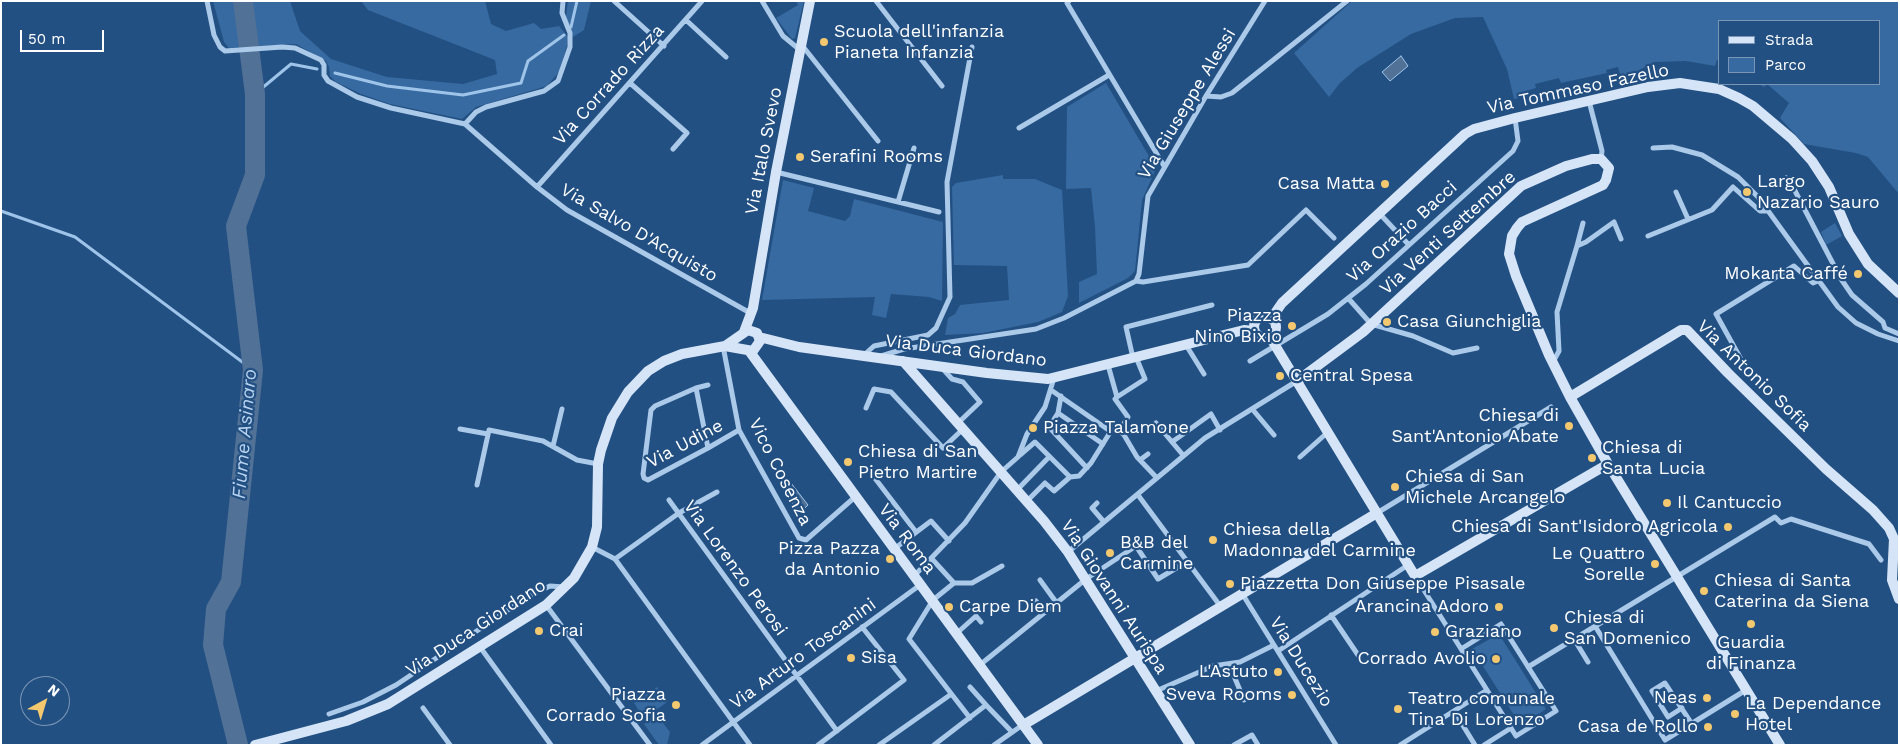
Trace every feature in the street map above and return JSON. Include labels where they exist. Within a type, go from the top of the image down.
[{"type":"main road","name":"Via Italo Svevo","points":[[752,312],[776,172],[810,1]]},
{"type":"main road","name":"Via Tommaso Fazello","points":[[1271,318],[1282,303],[1465,134],[1474,129],[1515,118],[1648,87],[1680,83],[1719,89],[1754,106],[1774,122],[1812,161],[1829,186],[1850,234],[1868,264],[1899,293]]},
{"type":"main road","name":"Via Venti Settembre","points":[[1298,382],[1371,324],[1521,186],[1566,166],[1592,159],[1601,159]]},
{"type":"main road","points":[[1601,159],[1609,168],[1606,180],[1602,185],[1522,222],[1510,243],[1509,254],[1516,276],[1552,362],[1570,397],[1608,464],[1780,745]]},
{"type":"main road","points":[[747,352],[739,344],[752,312]]},
{"type":"main road","points":[[724,346],[747,352],[757,349],[758,335],[752,312]]},
{"type":"main road","points":[[1273,341],[1276,329],[1271,318],[1263,317],[1257,320],[1254,331],[1261,338],[1273,341],[1414,576],[1608,464]]},
{"type":"main road","name":"Via Duca Giordano","points":[[758,335],[799,347],[997,374],[1054,378],[1244,330],[1254,331]]},
{"type":"main road","name":"Via Antonio Sofia","points":[[1570,397],[1681,330],[1687,330],[1728,374],[1826,469],[1873,510],[1896,537]]},
{"type":"main road","points":[[724,346],[742,334],[753,331],[758,335]]},
{"type":"main road","name":"Via Duca Giordano","points":[[254,745],[346,721],[388,704],[546,605],[567,587],[582,567],[592,547],[597,527],[598,464],[612,418],[628,392],[648,371],[664,361],[682,354],[724,346]]},
{"type":"main road","name":"Via Roma","points":[[747,352],[981,664],[1038,745]]},
{"type":"main road","name":"Via Giovanni Aurispa","points":[[903,361],[1017,490],[1068,552],[1190,745]]},
{"type":"main road","points":[[1025,724],[1222,608],[1377,513]]},
{"type":"main road","points":[[1896,537],[1892,580],[1899,599]]},
{"type":"street","name":"Via Salvo D'Acquisto","points":[[207,1],[214,35],[220,47],[225,51],[282,47],[295,48],[321,60],[324,65],[324,75],[328,81],[357,97],[391,108],[465,124],[537,187],[567,210],[752,312]]},
{"type":"street","points":[[465,124],[476,112],[486,107],[544,91],[558,81],[564,70],[570,47],[570,34],[562,13],[564,1]]},
{"type":"street","points":[[614,1],[664,46]]},
{"type":"street","name":"Via Corrado Rizza","points":[[537,187],[702,1]]},
{"type":"street","points":[[762,1],[783,36],[800,46],[878,141]]},
{"type":"street","points":[[876,1],[942,86]]},
{"type":"street","points":[[1069,1],[1067,3],[1164,166]]},
{"type":"street","name":"Via Giuseppe Alessi","points":[[1136,281],[1139,274],[1148,196],[1206,96],[1265,1]]},
{"type":"street","points":[[1206,96],[1221,97],[1232,92],[1347,1]]},
{"type":"street","points":[[686,20],[726,56]]},
{"type":"street","points":[[863,355],[874,346],[928,335],[940,321],[950,297],[947,182],[972,47]]},
{"type":"street","points":[[1019,128],[1109,75]]},
{"type":"street","points":[[630,83],[687,133],[673,149]]},
{"type":"street","points":[[1589,101],[1602,151],[1601,159]]},
{"type":"street","name":"Via Orazio Bacci","points":[[1250,361],[1273,341],[1328,314],[1409,245],[1513,151],[1518,141],[1515,118]]},
{"type":"street","points":[[1653,148],[1672,147],[1702,155],[1738,177],[1752,190],[1838,307],[1856,323],[1878,334],[1899,341]]},
{"type":"street","points":[[898,202],[914,148]]},
{"type":"street","points":[[776,172],[939,212]]},
{"type":"street","points":[[1786,178],[1794,189],[1841,279],[1852,295],[1883,322],[1885,328],[1899,334]]},
{"type":"street","points":[[1648,236],[1712,210],[1734,187],[1760,211],[1767,211]]},
{"type":"street","points":[[1676,192],[1688,219]]},
{"type":"street","points":[[877,357],[904,349],[1036,329],[1064,318],[1136,281],[1143,282],[1248,265],[1306,210],[1334,238]]},
{"type":"street","points":[[1379,213],[1409,245]]},
{"type":"street","points":[[1577,246],[1586,242],[1614,222],[1621,239]]},
{"type":"street","points":[[1552,362],[1559,350],[1557,312],[1583,223]]},
{"type":"street","points":[[1742,361],[1716,314],[1794,266],[1812,283],[1818,281]]},
{"type":"street","points":[[1348,298],[1371,324],[1418,338],[1453,353],[1477,348]]},
{"type":"street","points":[[1117,397],[1145,380],[1134,357],[1124,328],[1212,305]]},
{"type":"street","points":[[1186,344],[1204,374]]},
{"type":"street","name":"Vico Cosenza","points":[[724,346],[740,430],[799,538],[806,540],[855,497]]},
{"type":"street","points":[[903,361],[904,349]]},
{"type":"street","points":[[1108,365],[1117,397],[1115,399],[1128,417],[1120,430]]},
{"type":"street","points":[[866,408],[874,389],[891,392],[943,448],[980,402],[963,382],[952,379],[941,366]]},
{"type":"street","points":[[1018,458],[1027,434],[1045,407],[1054,378]]},
{"type":"street","points":[[1068,552],[1138,495],[1183,455],[1298,382]]},
{"type":"street","points":[[708,386],[696,388],[708,448]]},
{"type":"street","name":"Via Udine","points":[[696,388],[651,410],[642,474],[644,478],[648,480],[740,430]]},
{"type":"street","points":[[1051,390],[1110,431]]},
{"type":"street","points":[[1060,396],[1058,413],[1049,427],[1089,465]]},
{"type":"street","points":[[1377,513],[1551,407]]},
{"type":"street","points":[[553,446],[562,409]]},
{"type":"street","points":[[1253,410],[1274,435]]},
{"type":"street","points":[[1058,413],[1103,444]]},
{"type":"street","points":[[1172,442],[1211,414],[1220,430]]},
{"type":"street","points":[[1156,423],[1183,455]]},
{"type":"street","points":[[914,576],[965,523],[1001,472],[1035,442],[1070,476],[1079,476],[1089,465],[1114,426],[1120,430],[1140,460],[1157,478]]},
{"type":"street","points":[[460,429],[488,434]]},
{"type":"street","points":[[477,485],[489,430],[543,441],[577,460],[598,464]]},
{"type":"street","points":[[1300,457],[1329,432]]},
{"type":"street","points":[[1140,460],[1148,454]]},
{"type":"street","points":[[1017,490],[1049,457]]},
{"type":"street","points":[[1026,501],[1045,484],[1054,491],[1070,476]]},
{"type":"street","points":[[874,477],[916,532]]},
{"type":"street","points":[[615,559],[679,513],[717,492]]},
{"type":"street","points":[[1138,495],[1222,608]]},
{"type":"street","name":"Via Lorenzo Perosi","points":[[669,500],[837,731]]},
{"type":"street","points":[[1097,503],[1092,508],[1104,522]]},
{"type":"street","points":[[1528,667],[1775,517],[1781,523],[1791,519],[1869,544],[1881,560]]},
{"type":"street","points":[[894,549],[931,521],[949,541]]},
{"type":"street","points":[[981,664],[1086,579],[1136,546],[1158,579],[1188,561]]},
{"type":"street","points":[[592,547],[615,559],[750,745]]},
{"type":"street","points":[[934,557],[954,583]]},
{"type":"street","points":[[1278,651],[1408,565]]},
{"type":"street","points":[[970,718],[950,695],[909,639],[933,600],[954,583],[972,583],[1002,566]]},
{"type":"street","points":[[1414,576],[1516,736],[1556,711],[1501,624],[1461,649]]},
{"type":"street","points":[[1040,580],[1056,602]]},
{"type":"street","name":"Via Arturo Toscanini","points":[[702,745],[921,585]]},
{"type":"street","points":[[328,714],[363,702],[396,685],[529,596],[550,586],[567,587]]},
{"type":"street","name":"Via Ducezio","points":[[1243,595],[1336,745]]},
{"type":"street","points":[[1036,602],[1044,612]]},
{"type":"street","points":[[546,605],[650,745]]},
{"type":"street","points":[[1331,615],[1358,655]]},
{"type":"street","points":[[957,633],[976,616],[981,622]]},
{"type":"street","points":[[1595,626],[1665,740],[1747,690]]},
{"type":"street","points":[[818,745],[904,680],[862,627]]},
{"type":"street","points":[[1574,639],[1588,662]]},
{"type":"street","points":[[1156,691],[1213,666],[1240,662],[1274,645]]},
{"type":"street","points":[[480,647],[551,745]]},
{"type":"street","points":[[1229,664],[1244,700]]},
{"type":"street","points":[[1682,708],[1668,717],[1652,691],[1666,682],[1692,724]]},
{"type":"street","points":[[970,687],[1012,732]]},
{"type":"street","points":[[1400,745],[1487,690]]},
{"type":"street","points":[[879,745],[950,695]]},
{"type":"street","points":[[934,745],[986,705]]},
{"type":"street","points":[[423,708],[450,745]]},
{"type":"street","points":[[1454,711],[1475,745]]},
{"type":"street","points":[[994,745],[1025,724]]},
{"type":"street","points":[[1484,745],[1511,728]]},
{"type":"street","points":[[1234,745],[1252,735],[1258,745]]},
{"type":"green space","points":[[213,1],[290,1],[300,31],[331,59],[387,77],[463,84],[497,74],[495,60],[368,10],[361,1],[485,1],[491,24],[506,31],[534,23],[541,29],[559,26],[568,37],[567,46],[559,72],[547,86],[476,107],[462,119],[390,104],[361,94],[336,82],[330,76],[326,61],[296,44],[229,48],[224,42]]},
{"type":"green space","points":[[568,1],[591,1],[584,30],[573,37],[566,17]]},
{"type":"green space","points":[[796,1],[804,1],[795,38],[792,39],[776,18],[798,5]]},
{"type":"green space","points":[[1352,1],[1899,1],[1899,194],[1868,157],[1856,153],[1804,144],[1780,118],[1789,103],[1768,85],[1880,85],[1880,20],[1718,20],[1718,60],[1715,66],[1686,61],[1654,62],[1625,78],[1620,74],[1618,67],[1606,70],[1607,73],[1561,83],[1559,78],[1535,84],[1536,88],[1526,91],[1528,96],[1514,99],[1507,69],[1483,17],[1455,18],[1411,34],[1357,68],[1340,83],[1329,97],[1294,53]]},
{"type":"green space","points":[[1106,83],[1153,163],[1155,171],[1142,200],[1135,271],[1128,278],[1079,303],[1079,282],[1097,274],[1095,227],[1091,188],[1066,189],[1067,107]]},
{"type":"green space","points":[[1003,175],[1003,179],[1035,179],[1062,190],[1068,296],[1062,312],[1038,322],[983,333],[945,335],[948,318],[955,314],[960,305],[1009,300],[1007,266],[954,265],[952,187],[956,183]]},
{"type":"green space","points":[[783,180],[814,188],[808,211],[845,221],[850,216],[854,199],[943,222],[942,301],[929,297],[891,294],[886,318],[872,315],[875,297],[762,300]]},
{"type":"green space","points":[[1835,223],[1842,236],[1826,245],[1821,232]]},
{"type":"green space","points":[[1499,634],[1546,709],[1521,726],[1472,649]]},
{"type":"green space","points":[[657,687],[667,702],[641,721],[635,711],[638,709],[634,703]]},
{"type":"green space","points":[[656,714],[670,732],[667,745],[659,745],[644,724]]},
{"type":"shaded area","points":[[1401,56],[1408,66],[1390,81],[1382,72]]},
{"type":"shaded area","points":[[791,483],[808,505],[802,511],[797,509],[784,493],[784,488]]},
{"type":"waterway","name":"Fiume Asinaro","points":[[238,745],[213,645],[216,609],[231,582],[253,370],[236,226],[255,175],[255,94],[243,1]]},
{"type":"waterway","points":[[571,27],[577,1]]},
{"type":"waterway","points":[[335,73],[387,86],[463,95],[521,83],[528,61],[564,35]]},
{"type":"waterway","points":[[255,94],[291,64],[317,69]]},
{"type":"waterway","points":[[1,211],[75,237],[253,370]]},
{"type":"place","name":"Scuola dell'infanzia Pianeta Infanzia","points":[[824,42]]},
{"type":"place","name":"Serafini Rooms","points":[[800,157]]},
{"type":"place","name":"Casa Matta","points":[[1385,184]]},
{"type":"place","name":"Largo Nazario Sauro","points":[[1747,192]]},
{"type":"place","name":"Mokarta Caffé","points":[[1858,274]]},
{"type":"place","name":"Casa Giunchiglia","points":[[1387,322]]},
{"type":"place","name":"Piazza Nino Bixio","points":[[1292,326]]},
{"type":"place","name":"Central Spesa","points":[[1280,376]]},
{"type":"place","name":"Chiesa di Sant'Antonio Abate","points":[[1569,426]]},
{"type":"place","name":"Piazza Talamone","points":[[1033,428]]},
{"type":"place","name":"Chiesa di Santa Lucia","points":[[1592,458]]},
{"type":"place","name":"Chiesa di San Pietro Martire","points":[[848,462]]},
{"type":"place","name":"Chiesa di San Michele Arcangelo","points":[[1395,487]]},
{"type":"place","name":"Il Cantuccio","points":[[1667,503]]},
{"type":"place","name":"Chiesa di Sant'Isidoro Agricola","points":[[1728,527]]},
{"type":"place","name":"Chiesa della Madonna del Carmine","points":[[1213,540]]},
{"type":"place","name":"B&B del Carmine","points":[[1110,553]]},
{"type":"place","name":"Pizza Pazza da Antonio","points":[[890,559]]},
{"type":"place","name":"Le Quattro Sorelle","points":[[1655,564]]},
{"type":"place","name":"Piazzetta Don Giuseppe Pisasale","points":[[1230,584]]},
{"type":"place","name":"Chiesa di Santa Caterina da Siena","points":[[1704,591]]},
{"type":"place","name":"Carpe Diem","points":[[949,607]]},
{"type":"place","name":"Arancina Adoro","points":[[1499,607]]},
{"type":"place","name":"Guardia di Finanza","points":[[1751,624]]},
{"type":"place","name":"Chiesa di San Domenico","points":[[1554,628]]},
{"type":"place","name":"Crai","points":[[539,631]]},
{"type":"place","name":"Graziano","points":[[1435,632]]},
{"type":"place","name":"Sisa","points":[[851,658]]},
{"type":"place","name":"Corrado Avolio","points":[[1496,659]]},
{"type":"place","name":"L'Astuto","points":[[1278,672]]},
{"type":"place","name":"Sveva Rooms","points":[[1292,695]]},
{"type":"place","name":"Neas","points":[[1707,698]]},
{"type":"place","name":"Piazza Corrado Sofia","points":[[676,705]]},
{"type":"place","name":"Teatro comunale Tina Di Lorenzo","points":[[1398,709]]},
{"type":"place","name":"La Dependance Hotel","points":[[1735,714]]},
{"type":"place","name":"Casa de Rollo","points":[[1708,727]]}]
